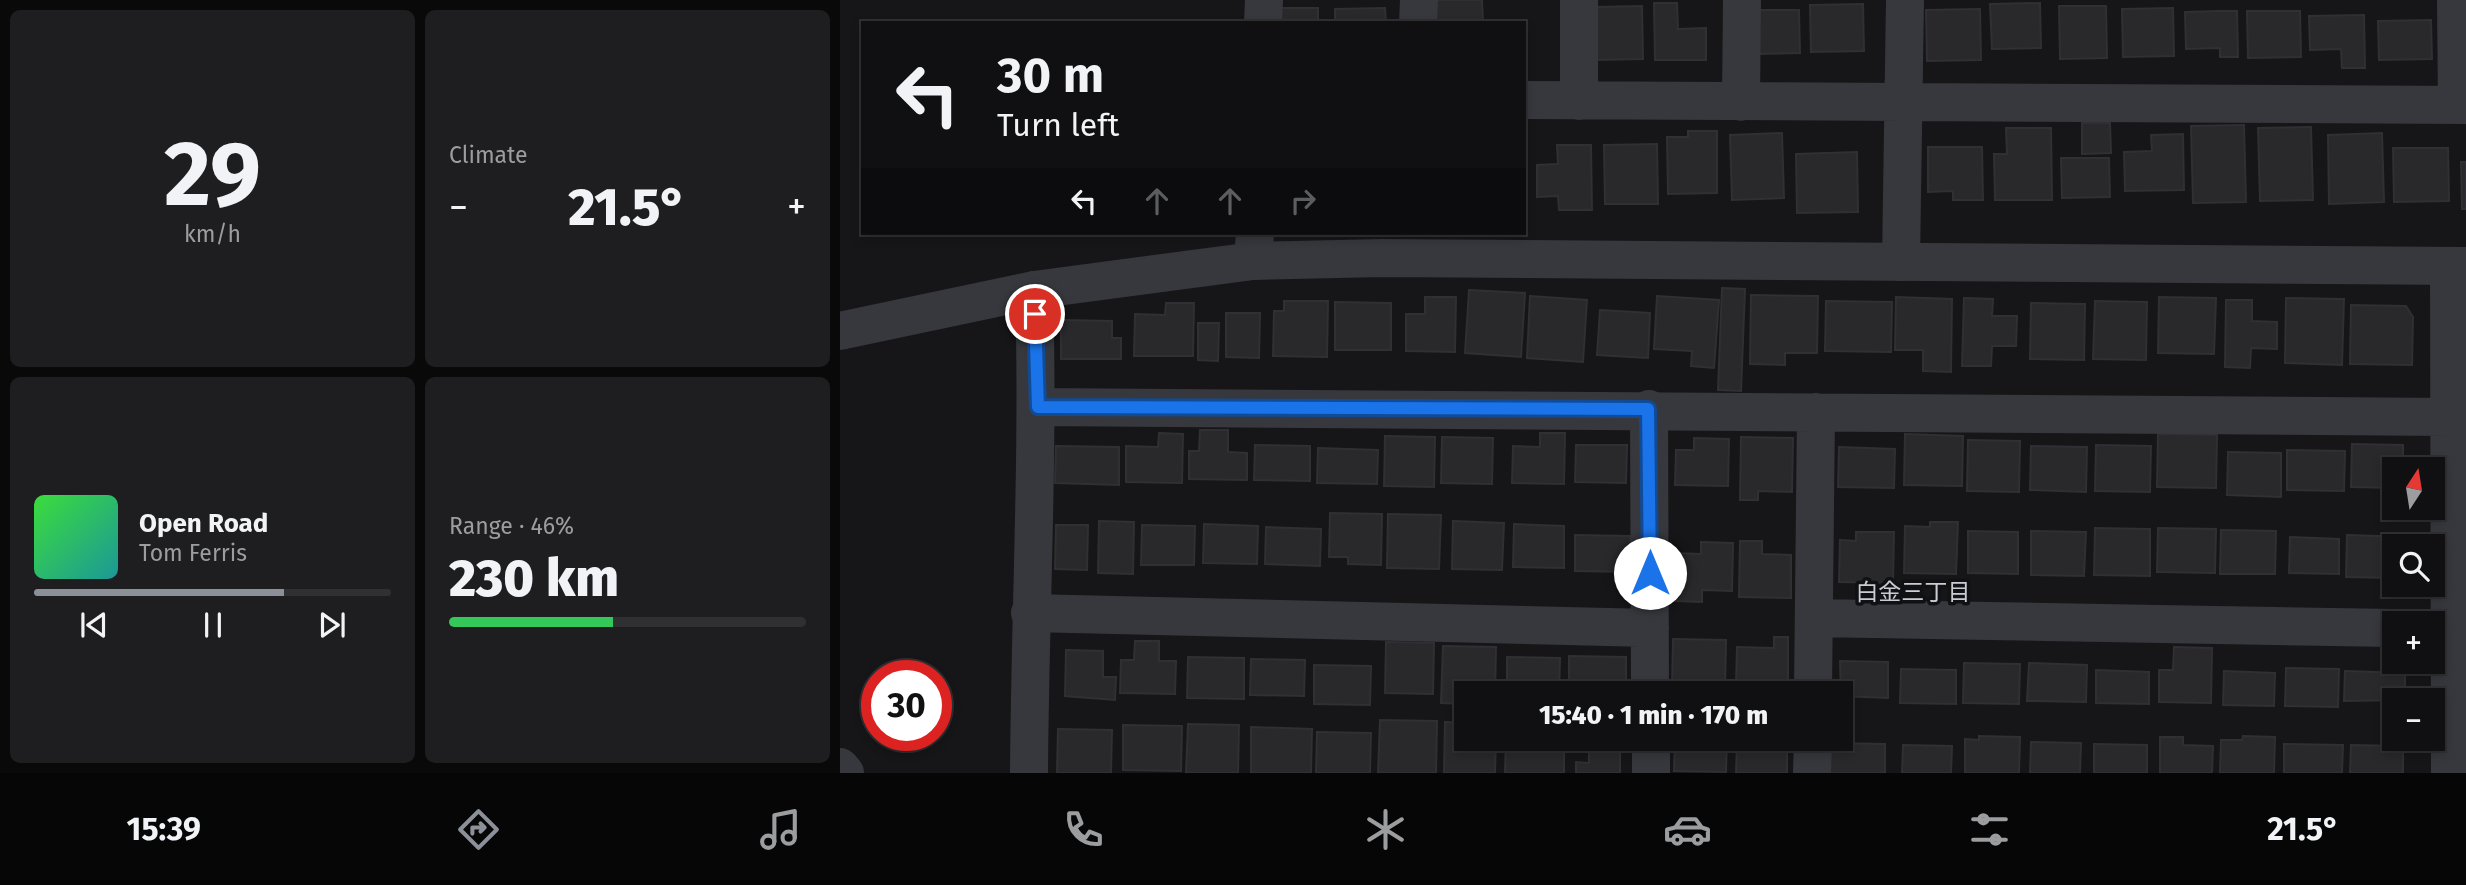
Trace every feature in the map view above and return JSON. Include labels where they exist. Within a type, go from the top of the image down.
[{"type":"street","points":[[1263,21],[1264,0]]},
{"type":"street","points":[[1418,21],[1419,0]]},
{"type":"street","points":[[1579,101],[1580,0]]},
{"type":"street","points":[[1741,102],[1742,0]]},
{"type":"street","points":[[1901,262],[1905,0]]},
{"type":"street","points":[[1526,100],[2462,105],[2456,0]]},
{"type":"street","points":[[840,331],[1254,247],[1382,258],[2458,266],[2442,611]]},
{"type":"street","points":[[1029,773],[1030,613],[1038,407],[1034,290]]},
{"type":"street","points":[[1038,407],[1648,409],[2450,417]]},
{"type":"street","points":[[1648,409],[1650,681]]},
{"type":"street","points":[[1813,681],[1816,412]]},
{"type":"street","points":[[1030,613],[1650,628]]},
{"type":"street","points":[[1814,618],[2382,628]]},
{"type":"street","points":[[2444,674],[2450,773]]},
{"type":"street","points":[[1651,751],[1651,773]]},
{"type":"street","points":[[1812,773],[1813,751]]},
{"type":"street","points":[[840,767],[845,773]]},
{"type":"building","points":[[1435,0],[1482,0],[1483,21],[1436,21]]},
{"type":"building","points":[[1654,3],[1677,3],[1678,29],[1706,28],[1706,60],[1655,60]]},
{"type":"building","points":[[2040,3],[2041,48],[1992,49],[1990,4]]},
{"type":"building","points":[[1863,4],[1864,51],[1811,52],[1810,5]]},
{"type":"building","points":[[1642,6],[1643,59],[1596,60],[1595,7]]},
{"type":"building","points":[[2059,6],[2106,6],[2107,58],[2060,59]]},
{"type":"building","points":[[1276,8],[1318,8],[1318,21],[1276,21]]},
{"type":"building","points":[[1385,8],[1386,21],[1335,21],[1335,9]]},
{"type":"building","points":[[2173,8],[2174,56],[2123,57],[2122,9]]},
{"type":"building","points":[[1980,9],[1981,60],[1927,61],[1926,10]]},
{"type":"building","points":[[1757,10],[1799,10],[1800,53],[1758,54]]},
{"type":"building","points":[[2237,11],[2238,57],[2220,57],[2220,48],[2186,49],[2185,12]]},
{"type":"building","points":[[2247,11],[2300,11],[2301,57],[2248,58]]},
{"type":"building","points":[[2364,15],[2365,68],[2342,68],[2341,49],[2310,50],[2309,16]]},
{"type":"building","points":[[2431,20],[2432,59],[2379,60],[2378,21]]},
{"type":"building","points":[[2082,123],[2110,123],[2111,153],[2082,154]]},
{"type":"building","points":[[2244,125],[2246,202],[2193,203],[2191,126]]},
{"type":"building","points":[[2311,127],[2313,200],[2260,201],[2258,128]]},
{"type":"building","points":[[2006,128],[2051,128],[2052,200],[1995,200],[1994,154],[2007,154]]},
{"type":"building","points":[[1688,131],[1717,131],[1717,193],[1668,194],[1667,137],[1688,137]]},
{"type":"building","points":[[1782,133],[1784,198],[1732,200],[1730,135]]},
{"type":"building","points":[[2382,133],[2384,202],[2329,204],[2328,135]]},
{"type":"building","points":[[2183,134],[2184,190],[2125,191],[2124,152],[2152,151],[2151,135]]},
{"type":"building","points":[[1657,144],[1658,204],[1605,204],[1604,145]]},
{"type":"building","points":[[1557,145],[1591,145],[1592,210],[1559,210],[1558,196],[1537,197],[1537,165],[1558,164]]},
{"type":"building","points":[[1928,147],[1982,147],[1983,200],[1953,200],[1953,191],[1928,192]]},
{"type":"building","points":[[2393,148],[2448,148],[2449,201],[2394,202]]},
{"type":"building","points":[[1857,152],[1858,212],[1797,213],[1796,154]]},
{"type":"building","points":[[2061,158],[2109,158],[2110,197],[2062,198]]},
{"type":"building","points":[[2461,162],[2466,162],[2466,209],[2462,209]]},
{"type":"building","points":[[1722,288],[1745,289],[1741,391],[1718,390]]},
{"type":"building","points":[[1469,290],[1525,293],[1521,357],[1465,353]]},
{"type":"building","points":[[1751,295],[1818,296],[1817,353],[1785,353],[1785,365],[1750,364]]},
{"type":"building","points":[[1530,296],[1587,300],[1583,362],[1527,358]]},
{"type":"building","points":[[1657,296],[1719,300],[1714,368],[1691,366],[1692,351],[1654,349]]},
{"type":"building","points":[[1425,297],[1456,297],[1455,352],[1406,351],[1406,314],[1425,314]]},
{"type":"building","points":[[1896,297],[1952,299],[1951,372],[1923,371],[1923,350],[1895,350]]},
{"type":"building","points":[[2159,297],[2216,298],[2214,354],[2158,353]]},
{"type":"building","points":[[1964,298],[1993,299],[1992,316],[2017,316],[2016,346],[1992,346],[1991,366],[1962,366]]},
{"type":"building","points":[[2286,298],[2344,299],[2342,365],[2285,363]]},
{"type":"building","points":[[2226,300],[2252,300],[2252,321],[2277,322],[2277,349],[2251,348],[2250,368],[2225,367]]},
{"type":"building","points":[[1284,301],[1328,301],[1327,357],[1273,356],[1274,311],[1284,311]]},
{"type":"building","points":[[1826,301],[1892,302],[1891,352],[1825,351]]},
{"type":"building","points":[[2095,301],[2147,302],[2146,360],[2093,359]]},
{"type":"building","points":[[1335,302],[1391,303],[1391,350],[1335,350]]},
{"type":"building","points":[[1166,303],[1194,303],[1193,356],[1134,356],[1135,314],[1165,315]]},
{"type":"building","points":[[2031,303],[2085,304],[2084,360],[2030,359]]},
{"type":"building","points":[[2351,305],[2406,306],[2413,317],[2412,365],[2350,364]]},
{"type":"building","points":[[1600,310],[1650,313],[1648,358],[1597,355]]},
{"type":"building","points":[[1226,313],[1260,313],[1259,358],[1226,357]]},
{"type":"building","points":[[1061,320],[1112,321],[1112,338],[1121,338],[1121,359],[1061,359]]},
{"type":"building","points":[[1198,323],[1219,323],[1218,361],[1198,360]]},
{"type":"building","points":[[1200,430],[1228,430],[1228,452],[1247,453],[1247,480],[1189,479],[1189,451],[1199,451]]},
{"type":"building","points":[[1159,433],[1183,434],[1182,483],[1126,482],[1126,446],[1158,447]]},
{"type":"building","points":[[1540,433],[1565,433],[1564,484],[1512,483],[1513,446],[1540,447]]},
{"type":"building","points":[[1905,434],[1963,436],[1962,486],[1904,485]]},
{"type":"building","points":[[2158,434],[2217,435],[2216,488],[2157,487]]},
{"type":"building","points":[[1385,436],[1435,437],[1434,487],[1384,486]]},
{"type":"building","points":[[1442,437],[1493,438],[1492,484],[1441,483]]},
{"type":"building","points":[[1741,437],[1793,438],[1792,492],[1758,491],[1758,500],[1740,500]]},
{"type":"building","points":[[1694,438],[1729,439],[1728,486],[1675,485],[1676,450],[1694,450]]},
{"type":"building","points":[[1968,440],[2020,441],[2019,492],[1967,491]]},
{"type":"building","points":[[2352,444],[2403,445],[2403,457],[2382,457],[2382,488],[2351,487]]},
{"type":"building","points":[[1255,445],[1310,446],[1310,481],[1254,480]]},
{"type":"building","points":[[1576,445],[1627,445],[1626,483],[1575,482]]},
{"type":"building","points":[[2096,445],[2151,446],[2150,492],[2095,491]]},
{"type":"building","points":[[1056,446],[1119,447],[1119,485],[1055,483]]},
{"type":"building","points":[[2031,446],[2087,447],[2086,492],[2030,490]]},
{"type":"building","points":[[1839,447],[1895,449],[1894,488],[1838,487]]},
{"type":"building","points":[[1318,448],[1378,450],[1377,484],[1317,483]]},
{"type":"building","points":[[2287,450],[2345,451],[2344,491],[2287,490]]},
{"type":"building","points":[[2228,452],[2281,453],[2281,497],[2227,495]]},
{"type":"building","points":[[1330,513],[1382,514],[1381,565],[1348,564],[1348,557],[1329,557]]},
{"type":"building","points":[[1388,514],[1441,515],[1439,569],[1387,568]]},
{"type":"building","points":[[1099,521],[1134,522],[1133,574],[1098,573]]},
{"type":"building","points":[[1453,521],[1504,523],[1502,570],[1452,569]]},
{"type":"building","points":[[1930,522],[1958,522],[1956,574],[1904,573],[1905,526],[1930,527]]},
{"type":"building","points":[[1204,524],[1258,526],[1257,564],[1203,563]]},
{"type":"building","points":[[1514,524],[1564,526],[1564,568],[1513,567]]},
{"type":"building","points":[[1056,525],[1088,525],[1087,570],[1055,569]]},
{"type":"building","points":[[1142,525],[1195,526],[1194,565],[1141,565]]},
{"type":"building","points":[[1266,527],[1321,529],[1320,566],[1265,564]]},
{"type":"building","points":[[2095,528],[2150,529],[2150,576],[2094,575]]},
{"type":"building","points":[[2158,528],[2216,529],[2215,573],[2157,572]]},
{"type":"building","points":[[2221,530],[2276,531],[2275,574],[2220,574]]},
{"type":"building","points":[[1968,531],[2018,532],[2018,574],[1968,573]]},
{"type":"building","points":[[2031,531],[2086,532],[2084,576],[2031,575]]},
{"type":"building","points":[[1856,532],[1894,532],[1893,583],[1839,582],[1840,540],[1856,541]]},
{"type":"building","points":[[1575,535],[1630,536],[1630,572],[1575,571]]},
{"type":"building","points":[[2347,535],[2382,536],[2382,578],[2346,577]]},
{"type":"building","points":[[2290,537],[2339,539],[2339,574],[2289,573]]},
{"type":"building","points":[[1740,541],[1762,541],[1762,554],[1791,555],[1791,598],[1739,597]]},
{"type":"building","points":[[1701,542],[1733,543],[1732,591],[1702,590],[1702,602],[1674,601],[1675,553],[1701,554]]},
{"type":"building","points":[[1774,637],[1788,637],[1788,681],[1736,681],[1737,647],[1774,648]]},
{"type":"building","points":[[1673,639],[1726,640],[1725,681],[1672,681]]},
{"type":"building","points":[[1135,641],[1159,641],[1159,661],[1176,661],[1175,694],[1120,693],[1121,660],[1134,660]]},
{"type":"building","points":[[1386,642],[1434,643],[1433,694],[1385,693]]},
{"type":"building","points":[[1443,646],[1496,647],[1495,681],[1454,681],[1454,704],[1441,703]]},
{"type":"building","points":[[2174,647],[2212,648],[2211,703],[2159,702],[2159,670],[2173,670]]},
{"type":"building","points":[[1066,650],[1103,651],[1103,677],[1116,677],[1115,700],[1065,696]]},
{"type":"building","points":[[1569,656],[1626,657],[1626,681],[1569,681]]},
{"type":"building","points":[[1188,657],[1244,658],[1244,699],[1187,698]]},
{"type":"building","points":[[1507,657],[1560,658],[1559,681],[1507,681]]},
{"type":"building","points":[[1251,659],[1305,660],[1304,696],[1250,695]]},
{"type":"building","points":[[1840,661],[1888,662],[1888,698],[1853,697],[1853,681],[1841,681]]},
{"type":"building","points":[[1964,663],[2020,664],[2019,704],[1963,703]]},
{"type":"building","points":[[2029,663],[2087,665],[2086,702],[2027,701]]},
{"type":"building","points":[[1314,665],[1371,666],[1370,705],[1314,704]]},
{"type":"building","points":[[2286,668],[2339,669],[2338,707],[2285,706]]},
{"type":"building","points":[[1901,669],[1956,670],[1956,704],[1900,703]]},
{"type":"building","points":[[2096,670],[2149,672],[2149,704],[2096,703]]},
{"type":"building","points":[[2224,671],[2275,673],[2274,706],[2223,705]]},
{"type":"building","points":[[2345,671],[2405,674],[2405,688],[2382,688],[2382,700],[2344,701]]},
{"type":"building","points":[[1380,720],[1437,721],[1436,773],[1378,773]]},
{"type":"building","points":[[1445,722],[1454,722],[1454,751],[1496,751],[1495,773],[1444,773]]},
{"type":"building","points":[[1188,724],[1239,725],[1238,773],[1186,773]]},
{"type":"building","points":[[1123,725],[1182,726],[1181,771],[1123,770]]},
{"type":"building","points":[[1251,727],[1312,729],[1311,773],[1251,773]]},
{"type":"building","points":[[1058,729],[1112,730],[1111,773],[1057,773]]},
{"type":"building","points":[[1317,732],[1371,733],[1370,773],[1316,773]]},
{"type":"building","points":[[1979,736],[2020,737],[2019,773],[1965,773],[1965,739],[1979,740]]},
{"type":"building","points":[[2243,736],[2275,737],[2274,773],[2220,773],[2221,740],[2242,740]]},
{"type":"building","points":[[2160,737],[2183,737],[2183,745],[2213,746],[2212,773],[2160,773]]},
{"type":"building","points":[[2031,742],[2081,743],[2080,773],[2030,773]]},
{"type":"building","points":[[1853,743],[1885,744],[1885,773],[1830,773],[1831,751],[1853,751]]},
{"type":"building","points":[[2094,744],[2147,745],[2147,773],[2094,773]]},
{"type":"building","points":[[2284,744],[2343,745],[2342,773],[2284,773]]},
{"type":"building","points":[[1903,745],[1952,746],[1951,773],[1902,773]]},
{"type":"building","points":[[2351,745],[2382,746],[2382,751],[2403,751],[2403,773],[2350,773]]},
{"type":"building","points":[[1506,751],[1564,751],[1564,773],[1505,773]]},
{"type":"building","points":[[1589,751],[1620,751],[1620,773],[1576,773],[1576,762],[1589,763]]},
{"type":"building","points":[[1675,751],[1727,751],[1726,772],[1674,771]]},
{"type":"building","points":[[1737,751],[1787,751],[1787,773],[1736,773]]},
{"type":"district","name":"白金三丁目","points":[[1913,592]]},
{"type":"route","points":[[1035,314],[1038,407],[1648,409],[1650,573]]}]
